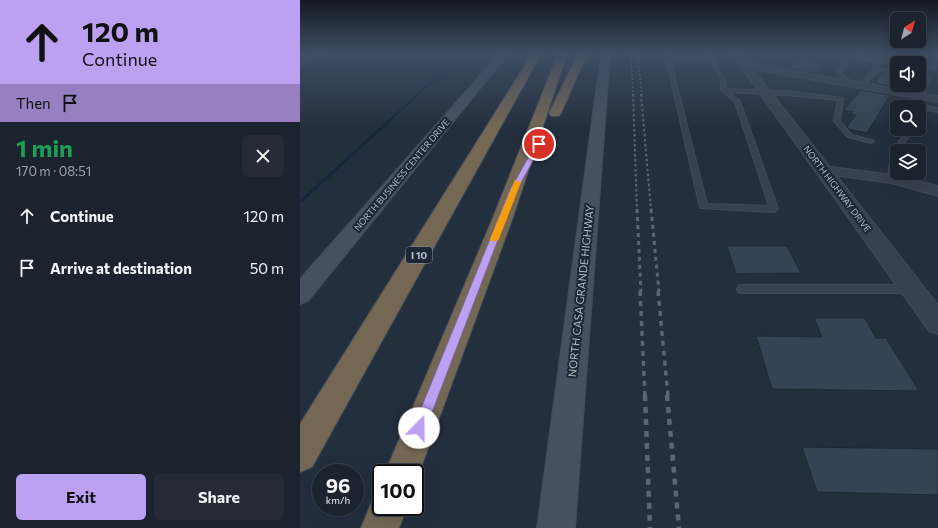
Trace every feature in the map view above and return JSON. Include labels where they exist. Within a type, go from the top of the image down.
[{"type":"highway","name":"I 10","points":[[300,455],[521,79]]},
{"type":"highway","points":[[406,464],[513,190],[554,79]]},
{"type":"highway","points":[[513,190],[545,132],[572,79]]},
{"type":"highway","points":[[380,528],[385,516]]},
{"type":"main road","name":"NORTH BUSINESS CENTER DRIVE","points":[[300,295],[483,79]]},
{"type":"main road","name":"NORTH CASA GRANDE HIGHWAY","points":[[556,528],[603,79]]},
{"type":"street","name":"NORTH HIGHWAY DRIVE","points":[[754,79],[938,324]]},
{"type":"street","points":[[827,79],[938,99]]},
{"type":"street","points":[[823,170],[890,179]]},
{"type":"street","points":[[896,180],[938,192]]},
{"type":"lane","points":[[672,79],[703,206],[774,209],[737,101],[724,90],[723,79]]},
{"type":"lane","points":[[843,82],[846,79]]},
{"type":"lane","points":[[861,86],[868,79]]},
{"type":"lane","points":[[724,90],[763,91],[841,98],[837,121],[850,136],[871,141]]},
{"type":"lane","points":[[920,96],[922,92]]},
{"type":"lane","points":[[926,108],[938,110]]},
{"type":"lane","points":[[742,289],[912,289]]},
{"type":"building","points":[[879,79],[890,79],[890,86],[875,83]]},
{"type":"building","points":[[861,90],[890,95],[867,133],[848,129],[847,126],[856,115],[851,114],[853,112],[844,110]]},
{"type":"building","points":[[727,246],[787,246],[801,273],[736,274]]},
{"type":"building","points":[[814,318],[865,318],[876,338],[886,338],[919,391],[772,389],[756,336],[822,337]]},
{"type":"building","points":[[802,447],[938,449],[938,495],[817,492]]},
{"type":"waterway","points":[[300,202],[436,79]]},
{"type":"railway","points":[[632,79],[633,95]]},
{"type":"railway","points":[[640,79],[642,95]]},
{"type":"railway","points":[[633,94],[637,210]]},
{"type":"railway","points":[[641,94],[651,210]]},
{"type":"railway","points":[[637,209],[641,292]]},
{"type":"railway","points":[[651,209],[659,292]]},
{"type":"railway","points":[[640,291],[645,396]]},
{"type":"railway","points":[[658,291],[668,396]]},
{"type":"railway","points":[[645,395],[650,528]]},
{"type":"railway","points":[[667,395],[679,528]]},
{"type":"slow traffic","points":[[494,239],[513,190],[518,182]]},
{"type":"route","points":[[419,428],[513,190],[539,144]]}]
